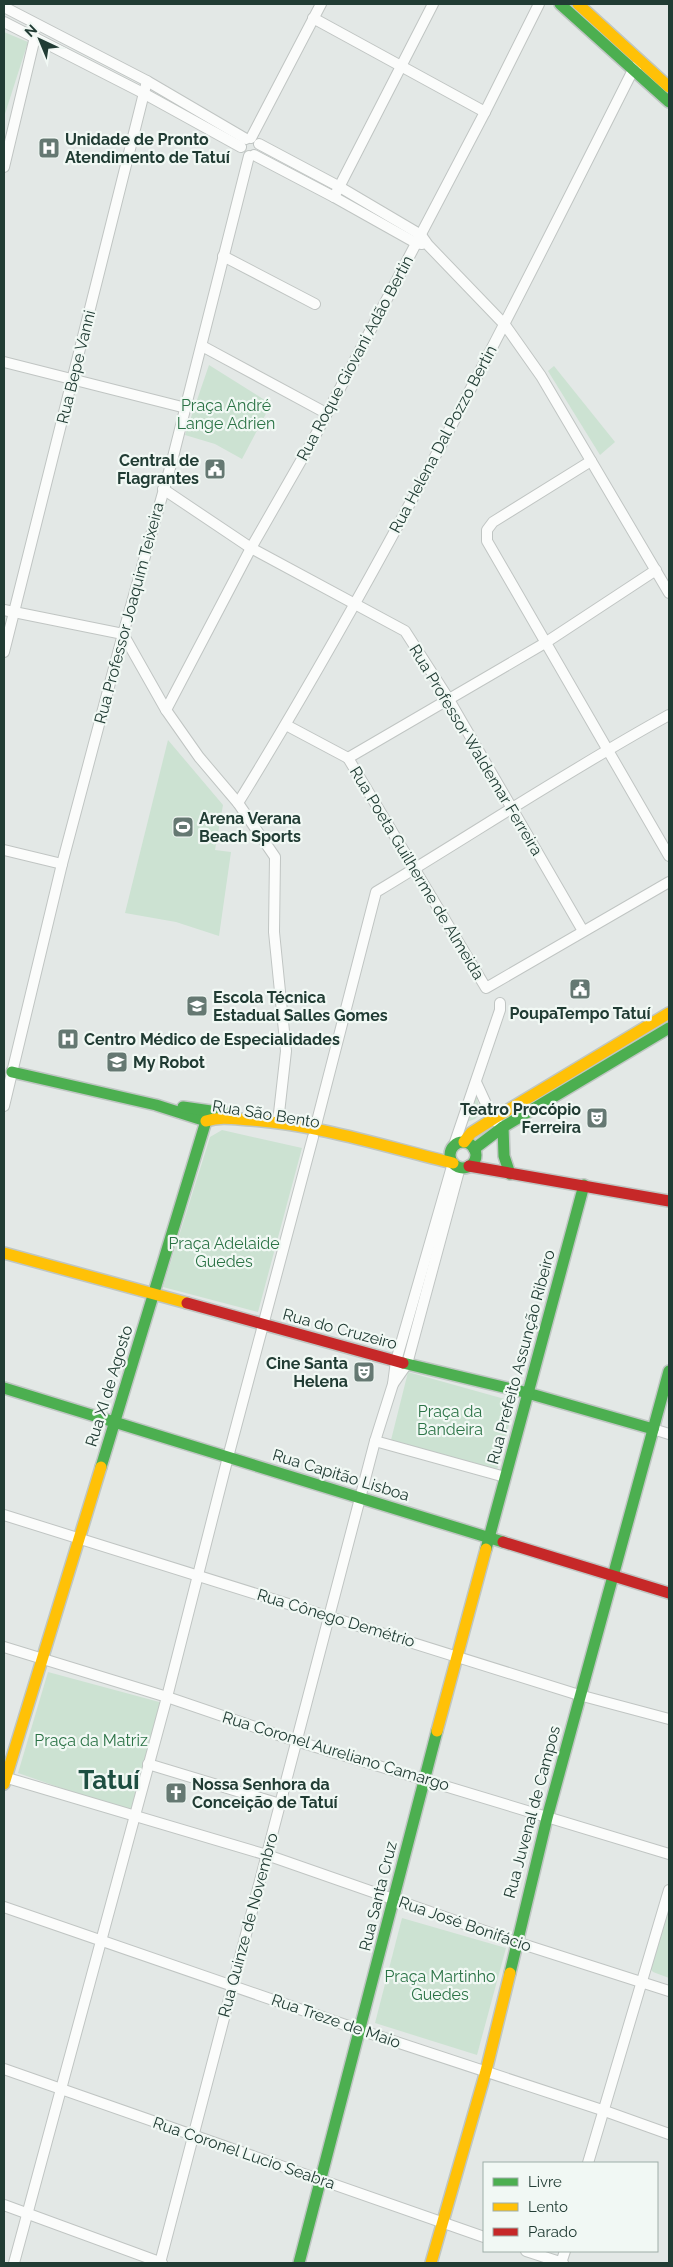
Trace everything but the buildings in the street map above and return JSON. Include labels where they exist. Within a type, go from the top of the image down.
[{"type":"main road","points":[[560,4],[638,65],[669,86]]},
{"type":"main road","points":[[578,4],[638,65],[669,102]]},
{"type":"main road","points":[[669,1013],[471,1133],[458,1156],[474,1160],[475,1151],[503,1126],[669,1028]]},
{"type":"main road","name":"Rua São Bento","points":[[8,1071],[156,1104],[208,1110],[278,1122],[314,1133]]},
{"type":"main road","name":"Rua São Bento","points":[[156,1104],[206,1121],[314,1133],[418,1155],[458,1156],[510,1174],[584,1185],[669,1201]]},
{"type":"main road","points":[[206,1121],[217,1117],[278,1122]]},
{"type":"main road","name":"Rua XI de Agosto","points":[[41,1660],[116,1421],[206,1121]]},
{"type":"main road","points":[[503,1126],[504,1156],[510,1174]]},
{"type":"main road","name":"Rua São Bento","points":[[458,1156],[475,1151],[510,1174]]},
{"type":"main road","name":"Rua Prefeito Assunção Ribeiro","points":[[490,1538],[584,1185]]},
{"type":"main road","name":"Rua do Cruzeiro","points":[[4,1253],[401,1363],[528,1393],[653,1429]]},
{"type":"main road","name":"Rua Juvenal de Campos","points":[[431,2263],[441,2222],[486,2071],[546,1818],[669,1371]]},
{"type":"main road","name":"Rua Capitão Lisboa","points":[[4,1388],[669,1593]]},
{"type":"main road","name":"Rua Santa Cruz","points":[[299,2263],[395,1899],[424,1778],[490,1538]]},
{"type":"main road","points":[[4,1780],[41,1660]]},
{"type":"street","points":[[321,4],[242,152],[418,239]]},
{"type":"street","points":[[334,197],[432,4]]},
{"type":"street","name":"Rua Roque Giovani Adão Bertin","points":[[166,710],[418,239],[539,4]]},
{"type":"street","points":[[4,7],[147,80],[249,142]]},
{"type":"street","points":[[313,18],[485,112]]},
{"type":"street","points":[[4,22],[143,92],[338,186],[428,246],[505,325],[541,376],[669,593]]},
{"type":"street","points":[[4,167],[8,131],[35,38]]},
{"type":"street","name":"Rua Helena Dal Pozzo Bertin","points":[[238,803],[286,725],[354,604],[505,325],[638,65]]},
{"type":"street","name":"Rua Bepe Vanni","points":[[4,652],[9,611],[73,379],[147,80]]},
{"type":"street","name":"Rua Professor Joaquim Teixeira","points":[[4,1106],[8,1071],[122,634],[172,461],[223,256],[252,156],[259,149],[249,142]]},
{"type":"street","points":[[223,256],[316,304]]},
{"type":"street","points":[[202,346],[326,413]]},
{"type":"street","points":[[4,362],[186,408]]},
{"type":"street","points":[[591,461],[494,522],[487,530],[487,541],[669,856]]},
{"type":"street","name":"Rua Professor Waldemar Ferreira","points":[[163,489],[251,548],[406,632],[448,698],[583,931]]},
{"type":"street","name":"Rua Poeta Guilherme de Almeida","points":[[583,931],[486,988],[348,758],[545,643],[656,570]]},
{"type":"street","points":[[9,611],[122,634],[166,710],[199,757],[238,803],[275,857],[274,932],[286,1051],[278,1122]]},
{"type":"street","points":[[14,2263],[62,2089],[133,1817],[167,1697],[376,892],[607,749],[669,715]]},
{"type":"street","points":[[286,725],[348,758]]},
{"type":"street","points":[[4,850],[62,864]]},
{"type":"street","points":[[583,931],[669,882]]},
{"type":"street","name":"Rua Quinze de Novembro","points":[[161,2263],[375,1442],[401,1363],[458,1156],[476,1082],[500,1010],[500,1003]]},
{"type":"street","points":[[476,1082],[493,1119],[503,1126]]},
{"type":"street","name":"Rua do Cruzeiro","points":[[653,1429],[669,1434]]},
{"type":"street","points":[[375,1442],[505,1477]]},
{"type":"street","name":"Rua Cônego Demétrio","points":[[4,1515],[198,1574],[580,1695],[669,1719]]},
{"type":"street","name":"Rua Coronel Aureliano Camargo","points":[[4,1647],[546,1818],[669,1854]]},
{"type":"street","points":[[149,1761],[281,1800]]},
{"type":"street","name":"Rua José Bonifácio","points":[[4,1780],[267,1856],[516,1942],[669,1991]]},
{"type":"street","points":[[588,2162],[602,2110],[669,1890]]},
{"type":"street","name":"Rua Treze de Maio","points":[[4,1907],[669,2134]]},
{"type":"street","name":"Rua Coronel Lucio Seabra","points":[[4,2069],[483,2237]]},
{"type":"street","points":[[4,2205],[161,2263]]},
{"type":"street","points":[[529,2252],[562,2263]]},
{"type":"green space","points":[[4,32],[28,42],[4,117]]},
{"type":"green space","name":"Praça André Lange Adrien","points":[[209,365],[271,404],[242,459],[215,444],[185,435]]},
{"type":"green space","points":[[554,366],[615,442],[600,455],[548,371]]},
{"type":"green space","name":"Arena Verana Beach Sports","points":[[168,740],[223,805],[215,850],[231,852],[219,936],[176,922],[125,913]]},
{"type":"green space","points":[[476,1095],[481,1113],[475,1119],[467,1122]]},
{"type":"green space","name":"Praça Adelaide Guedes","points":[[222,1130],[302,1148],[258,1312],[163,1287],[210,1137]]},
{"type":"green space","name":"Praça da Bandeira","points":[[408,1372],[515,1402],[497,1470],[391,1440]]},
{"type":"green space","name":"Praça da Matriz","points":[[48,1672],[163,1703],[130,1812],[18,1773]]},
{"type":"green space","points":[[669,1900],[669,1978],[653,1972],[648,1966]]},
{"type":"green space","name":"Praça Martinho Guedes","points":[[402,1918],[506,1948],[477,2055],[375,2023]]},
{"type":"traffic: fast","points":[[560,4],[669,102]]},
{"type":"traffic: fast","points":[[474,1149],[503,1127],[669,1028]]},
{"type":"traffic: fast","points":[[12,1072],[156,1105],[206,1121]]},
{"type":"traffic: fast","points":[[183,1107],[232,1114]]},
{"type":"traffic: fast","points":[[101,1467],[206,1121]]},
{"type":"traffic: fast","points":[[503,1127],[504,1156],[510,1174]]},
{"type":"traffic: fast","points":[[463,1142],[472,1146],[476,1155],[472,1164],[463,1168],[454,1164],[450,1155],[454,1146],[463,1142]]},
{"type":"traffic: fast","points":[[486,1549],[584,1185]]},
{"type":"traffic: fast","points":[[403,1363],[524,1392],[653,1429]]},
{"type":"traffic: fast","points":[[510,1973],[547,1818],[669,1371]]},
{"type":"traffic: fast","points":[[4,1388],[503,1542]]},
{"type":"traffic: fast","points":[[299,2263],[437,1731]]},
{"type":"traffic: slow","points":[[578,4],[669,87]]},
{"type":"traffic: slow","points":[[464,1142],[471,1133],[493,1119],[669,1013]]},
{"type":"traffic: slow","points":[[206,1121],[234,1119],[302,1127],[353,1137],[453,1163]]},
{"type":"traffic: slow","points":[[4,1253],[187,1303]]},
{"type":"traffic: slow","points":[[4,1784],[101,1467]]},
{"type":"traffic: slow","points":[[437,1731],[486,1549]]},
{"type":"traffic: slow","points":[[431,2263],[486,2071],[510,1973]]},
{"type":"traffic: jam","points":[[469,1166],[669,1201]]},
{"type":"traffic: jam","points":[[187,1303],[403,1363]]},
{"type":"traffic: jam","points":[[503,1542],[669,1593]]},
{"type":"place","name":"Unidade de Pronto Atendimento de Tatuí","points":[[49,148]]},
{"type":"place","name":"Central de Flagrantes","points":[[215,469]]},
{"type":"place","name":"Arena Verana Beach Sports","points":[[183,827]]},
{"type":"place","name":"PoupaTempo Tatuí","points":[[580,989]]},
{"type":"place","name":"Escola Técnica Estadual Salles Gomes","points":[[197,1006]]},
{"type":"place","name":"Centro Médico de Especialidades","points":[[68,1039]]},
{"type":"place","name":"My Robot","points":[[117,1062]]},
{"type":"place","name":"Teatro Procópio Ferreira","points":[[597,1118]]},
{"type":"place","name":"Cine Santa Helena","points":[[364,1372]]},
{"type":"place","name":"Nossa Senhora da Conceição de Tatuí","points":[[176,1793]]},
{"type":"district","name":"Tatuí","points":[[109,1780]]}]
